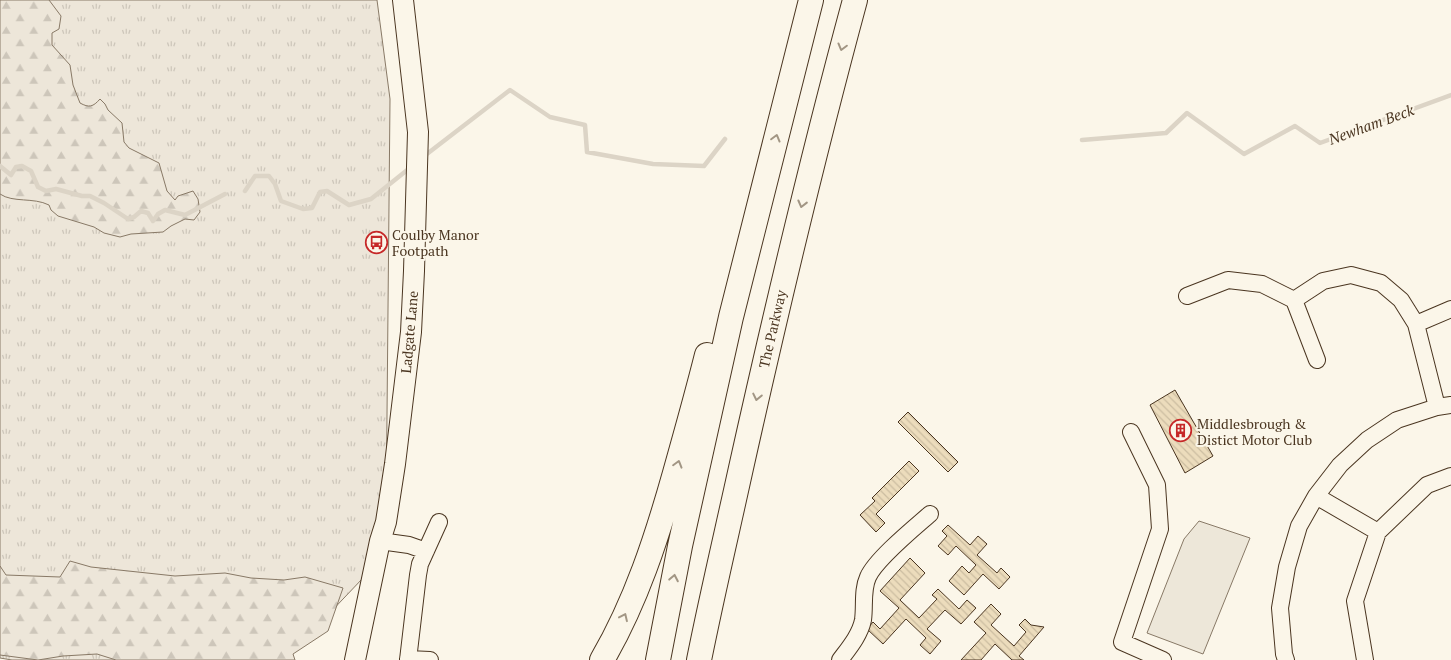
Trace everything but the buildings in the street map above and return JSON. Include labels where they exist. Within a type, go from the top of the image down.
[{"type":"highway","points":[[658,660],[680,546],[731,317],[811,0]]},
{"type":"highway","name":"The Parkway","points":[[699,660],[777,306],[824,112],[855,0]]},
{"type":"highway","points":[[602,660],[613,642],[635,594],[658,532],[698,393],[727,272],[763,185]]},
{"type":"highway","points":[[714,660],[722,614],[736,490]]},
{"type":"main road","name":"Ladgate Lane","points":[[354,660],[380,541],[386,522],[394,474],[411,332],[418,132],[403,0]]},
{"type":"street","points":[[1281,658],[1280,608],[1287,567],[1299,526],[1316,496],[1340,466],[1367,440],[1397,420],[1444,406],[1416,324],[1401,300],[1381,282],[1351,275],[1323,281],[1294,300]]},
{"type":"street","points":[[1186,296],[1228,280],[1262,284],[1294,300],[1317,360]]},
{"type":"street","points":[[1416,324],[1451,309]]},
{"type":"street","points":[[1131,432],[1157,485],[1160,529],[1122,642],[1163,660]]},
{"type":"street","points":[[1366,660],[1356,600],[1378,532],[1427,485],[1451,476]]},
{"type":"street","points":[[1316,496],[1378,532]]},
{"type":"street","points":[[849,656],[860,632],[863,619],[863,600],[867,578],[875,566],[930,514]]},
{"type":"street","points":[[430,660],[408,660],[420,564],[439,522]]},
{"type":"street","points":[[380,541],[409,545],[426,551]]},
{"type":"green space","points":[[0,0],[377,0],[390,99],[386,522],[363,578],[285,660],[12,660],[0,658]]},
{"type":"green space","points":[[0,0],[49,0],[61,16],[59,29],[52,33],[52,45],[70,65],[73,85],[80,103],[91,106],[100,99],[105,104],[108,110],[122,123],[124,142],[129,148],[159,163],[167,191],[175,200],[178,196],[193,191],[198,199],[200,212],[194,220],[185,219],[163,232],[131,234],[120,237],[58,216],[51,210],[49,205],[36,201],[5,197],[0,194]]},
{"type":"green space","points":[[70,561],[91,567],[175,576],[225,573],[251,578],[284,580],[305,577],[343,588],[328,631],[293,654],[295,660],[116,660],[97,654],[38,660],[0,655],[0,566],[6,575],[60,577]]},
{"type":"shaded area","points":[[1199,521],[1250,538],[1203,654],[1147,633],[1184,539]]},
{"type":"waterway","points":[[423,157],[510,90],[550,117],[585,125],[587,152],[653,164],[704,166],[725,139]]},
{"type":"waterway","name":"Newham Beck","points":[[1082,140],[1166,133],[1187,113],[1244,154],[1295,126],[1320,143],[1451,95]]},
{"type":"waterway","name":"Newham Beck","points":[[0,166],[11,175],[16,167],[22,166],[31,171],[38,187],[46,191],[56,189],[82,196],[90,196],[128,219],[141,211],[148,213],[153,221],[158,214],[165,210],[185,215],[225,194]]},
{"type":"waterway","points":[[245,191],[255,176],[269,176],[275,184],[281,201],[303,209],[312,208],[320,192],[327,191],[349,205],[371,199],[411,167]]},
{"type":"place","name":"Coulby Manor Footpath","points":[[376,242]]},
{"type":"place","name":"Middlesbrough & Distict Motor Club","points":[[1181,431]]}]
